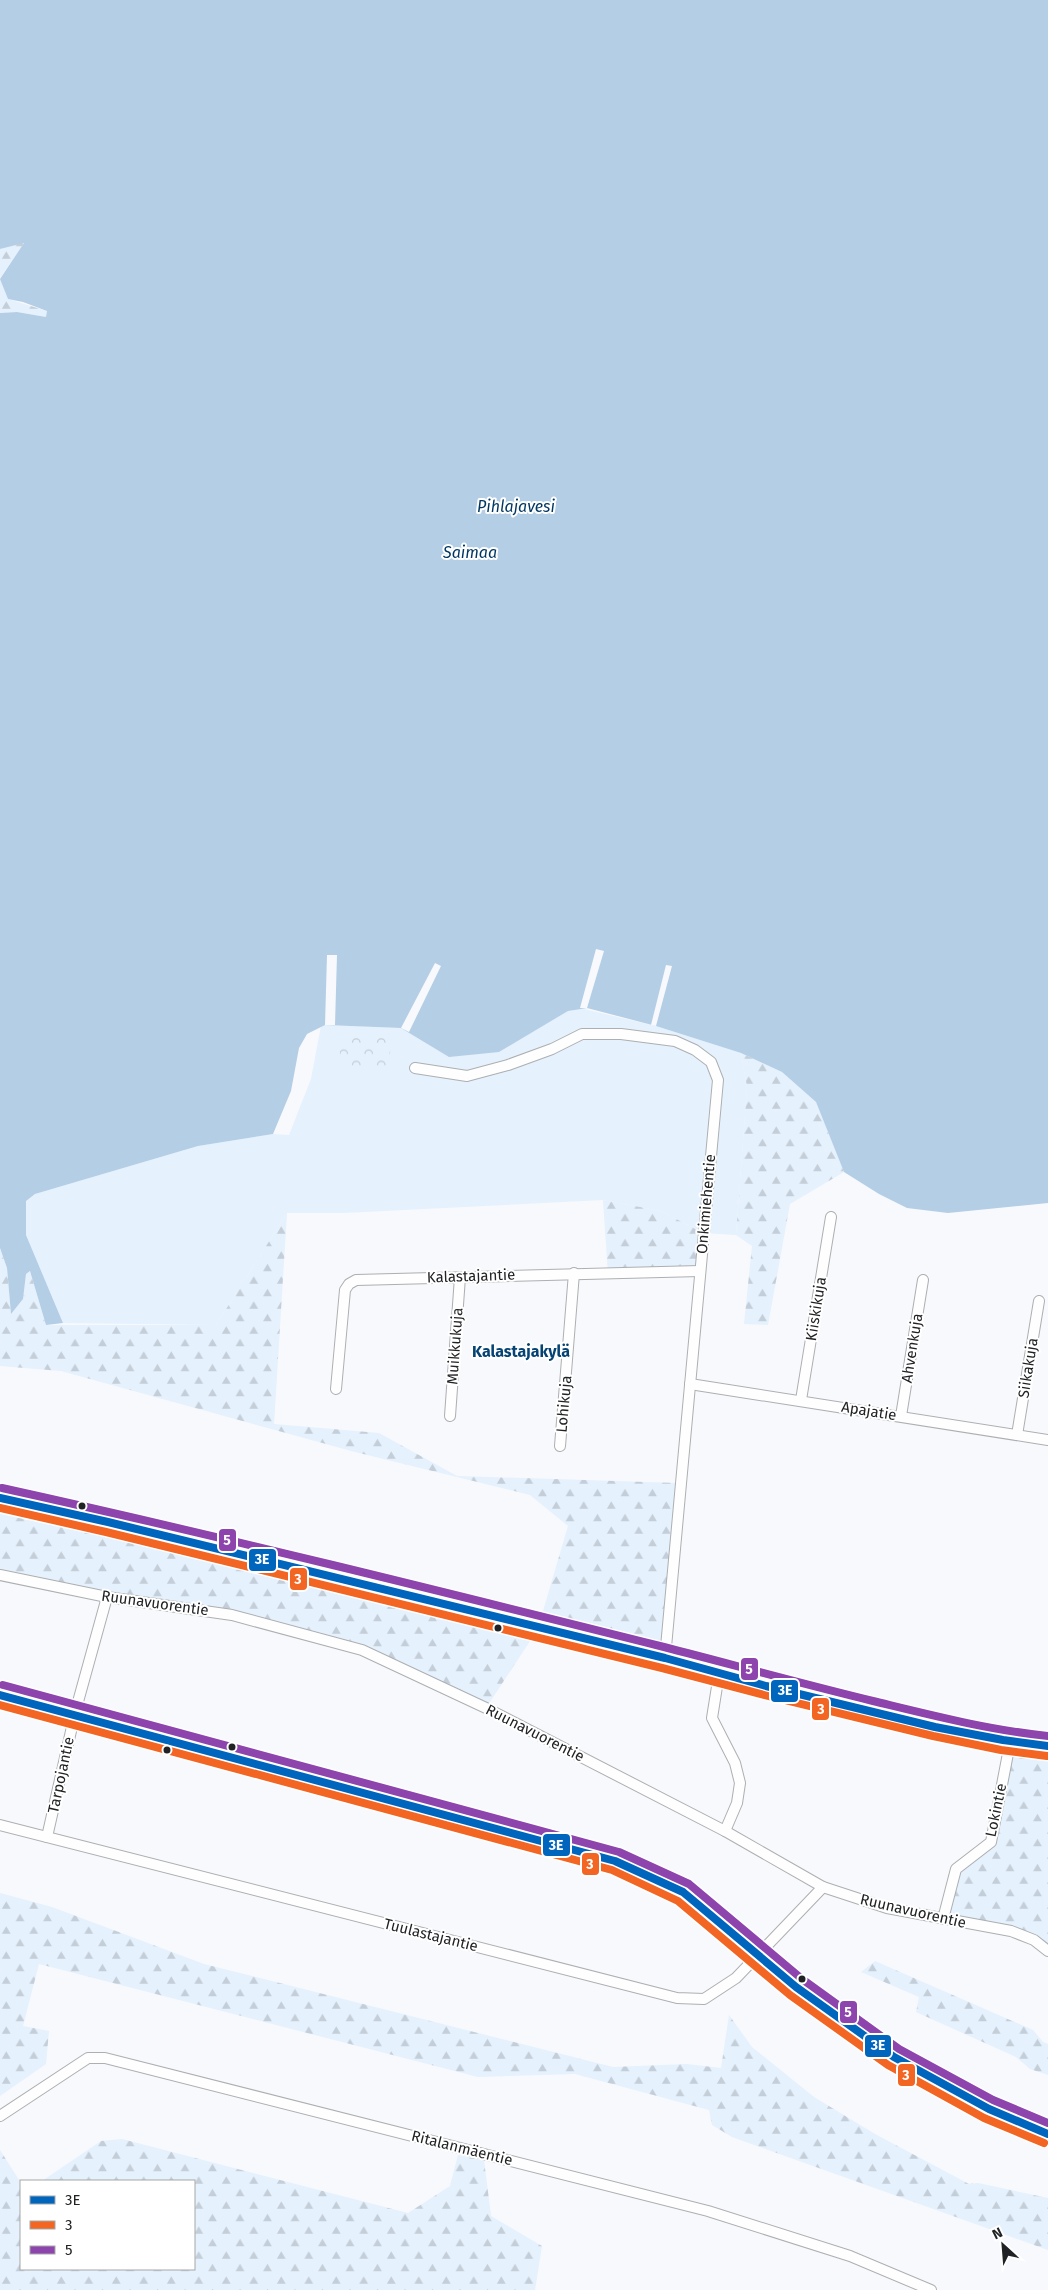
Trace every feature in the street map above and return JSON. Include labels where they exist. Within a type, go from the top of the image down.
[{"type":"street","name":"Onkimiehentie","points":[[414,1068],[467,1076],[508,1065],[552,1049],[582,1034],[621,1034],[675,1040],[695,1050],[711,1062],[718,1080],[665,1658]]},
{"type":"street","name":"Kiiskikuja","points":[[801,1400],[831,1217]]},
{"type":"street","name":"Kalastajantie","points":[[336,1389],[345,1290],[349,1284],[356,1280],[700,1271]]},
{"type":"street","name":"Lohikuja","points":[[560,1446],[574,1273]]},
{"type":"street","name":"Muikkukuja","points":[[450,1416],[460,1277]]},
{"type":"street","name":"Ahvenkuja","points":[[901,1416],[923,1280]]},
{"type":"street","name":"Siikakuja","points":[[1017,1435],[1039,1301]]},
{"type":"street","name":"Apajatie","points":[[690,1384],[1048,1440]]},
{"type":"street","points":[[0,1498],[108,1522],[538,1629],[665,1658],[720,1674],[952,1731],[1010,1743],[1048,1746]]},
{"type":"street","name":"Ruunavuorentie","points":[[0,1575],[107,1597],[232,1615],[362,1650],[486,1708],[725,1831],[823,1887],[887,1908],[1011,1931],[1034,1940],[1048,1951]]},
{"type":"street","name":"Tarpojantie","points":[[47,1837],[74,1715],[107,1597]]},
{"type":"street","points":[[720,1674],[712,1718],[735,1763],[740,1782],[737,1803],[725,1831]]},
{"type":"street","points":[[0,1695],[615,1861],[684,1892],[796,1987],[894,2057],[989,2109],[1048,2134]]},
{"type":"street","name":"Lokintie","points":[[943,1919],[956,1869],[991,1842],[1010,1743]]},
{"type":"street","name":"Tuulastajantie","points":[[0,1825],[677,1998],[704,1999],[736,1978],[823,1887]]},
{"type":"street","name":"Ritalanmäentie","points":[[0,2116],[88,2058],[105,2058],[708,2211],[850,2256],[926,2289]]},
{"type":"green space","points":[[25,242],[0,278],[0,249]]},
{"type":"green space","points":[[0,279],[8,299],[47,311],[46,317],[17,312],[0,313]]},
{"type":"green space","points":[[580,1008],[656,1026],[741,1053],[747,1087],[736,1235],[703,1233],[661,1211],[603,1200],[343,1213],[287,1213],[216,1325],[63,1323],[26,1235],[26,1201],[35,1194],[198,1146],[273,1134],[289,1135],[311,1079],[321,1026],[401,1028],[409,1032],[499,1052],[568,1011]]},
{"type":"green space","points":[[341,1033],[391,1036],[389,1072],[339,1069]]},
{"type":"green space","points":[[741,1053],[782,1072],[816,1102],[844,1172],[790,1204],[768,1325],[744,1324],[752,1246],[736,1235],[747,1087]]},
{"type":"green space","points":[[603,1200],[661,1211],[703,1233],[700,1271],[608,1274]]},
{"type":"green space","points":[[287,1213],[274,1424],[379,1433],[457,1476],[677,1483],[665,1658],[538,1629],[486,1708],[362,1650],[232,1615],[0,1575],[0,1498],[538,1628],[568,1526],[530,1495],[355,1452],[61,1371],[0,1366],[0,1248],[7,1268],[11,1314],[23,1299],[26,1274],[30,1271],[46,1325],[216,1325]]},
{"type":"green space","points":[[1012,1747],[1048,1751],[1048,1951],[1034,1940],[943,1919],[956,1869],[991,1842]]},
{"type":"green space","points":[[0,1893],[52,1907],[204,1964],[613,2067],[687,2064],[721,2068],[729,2015],[752,2047],[814,2097],[875,2134],[969,2184],[978,2183],[1048,2198],[1048,2250],[732,2137],[712,2125],[709,2110],[575,2074],[478,2077],[39,1964],[23,2026],[49,2031],[46,2064],[0,2096]]},
{"type":"green space","points":[[875,1961],[1033,2030],[1043,2042],[1048,2044],[1048,2075],[1030,2069],[1016,2057],[916,2012],[919,1997],[861,1972]]},
{"type":"green space","points":[[122,2139],[408,2213],[450,2186],[458,2155],[484,2160],[491,2216],[542,2246],[535,2290],[0,2290],[0,2150],[20,2181],[20,2270],[195,2270],[195,2180],[43,2180],[101,2141]]},
{"type":"water","name":"Saimaa","points":[[0,0],[1048,0],[1048,1203],[948,1213],[907,1208],[879,1194],[844,1172],[816,1102],[782,1072],[741,1053],[656,1026],[587,1008],[568,1011],[499,1052],[449,1057],[401,1028],[325,1025],[307,1034],[299,1048],[291,1091],[273,1134],[198,1146],[35,1194],[26,1201],[26,1235],[63,1323],[46,1325],[30,1271],[26,1274],[23,1299],[11,1314],[7,1268],[0,1248],[0,313],[17,312],[46,317],[47,311],[23,302],[8,299],[0,279],[24,243],[0,249]]},
{"type":"pier","points":[[596,949],[604,951],[587,1008],[580,1008]]},
{"type":"pier","points":[[327,955],[337,955],[335,1025],[325,1025]]},
{"type":"pier","points":[[435,963],[441,966],[409,1032],[401,1028]]},
{"type":"pier","points":[[666,965],[672,966],[656,1026],[651,1025]]},
{"type":"transit line","name":"5","points":[[2,1488],[416,1585],[917,1712],[982,1726],[1048,1736]]},
{"type":"transit line","name":"3E","points":[[0,1498],[108,1522],[665,1658],[766,1686],[935,1727],[1003,1740],[1048,1746]]},
{"type":"transit line","name":"3","points":[[0,1508],[106,1532],[933,1736],[1001,1750],[1047,1756]]},
{"type":"transit line","name":"5","points":[[3,1685],[619,1852],[689,1884],[802,1979],[899,2049],[993,2100],[1048,2123]]},
{"type":"transit line","name":"3E","points":[[0,1695],[615,1861],[683,1892],[796,1987],[894,2057],[989,2109],[1048,2134]]},
{"type":"transit line","name":"3","points":[[0,1705],[612,1870],[678,1901],[790,1995],[888,2065],[984,2118],[1044,2143]]},
{"type":"district","name":"Kalastajakylä","points":[[521,1351]]},
{"type":"water label","name":"Pihlajavesi","points":[[516,506]]}]
